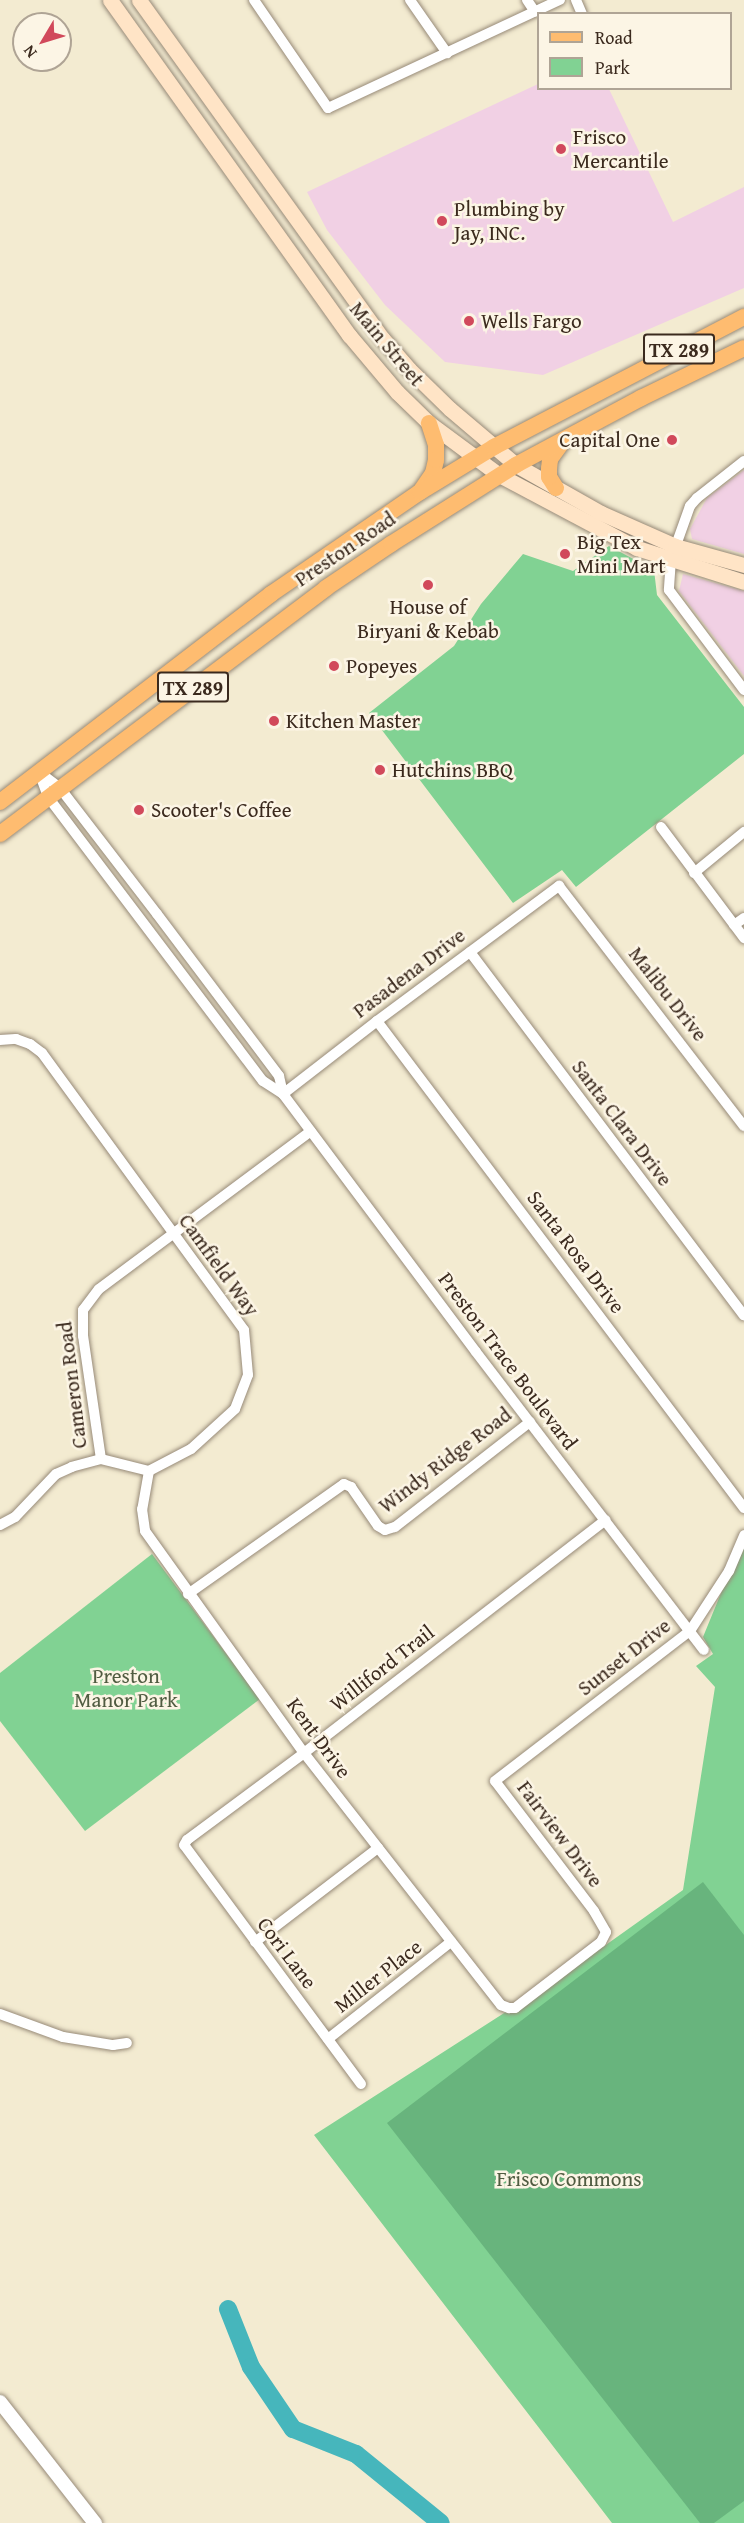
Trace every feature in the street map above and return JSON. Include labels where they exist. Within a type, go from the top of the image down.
[{"type":"main road","name":"Main Street","points":[[110,0],[369,361],[429,423],[499,475],[637,548],[744,565]]},
{"type":"main road","name":"Main Street","points":[[139,0],[382,338],[409,369],[516,465],[673,552],[744,582]]},
{"type":"main road","points":[[274,230],[295,217]]},
{"type":"main road","name":"Preston Road","points":[[0,802],[303,572],[420,492],[494,447],[744,317]]},
{"type":"main road","points":[[702,337],[714,364]]},
{"type":"main road","name":"Preston Road","points":[[0,834],[326,588],[516,465],[744,348]]},
{"type":"main road","points":[[420,492],[433,472],[436,460],[436,445],[429,423]]},
{"type":"main road","points":[[556,488],[549,477],[550,459],[564,439]]},
{"type":"main road","points":[[214,638],[230,659]]},
{"type":"street","points":[[254,0],[328,108],[560,0]]},
{"type":"street","points":[[410,0],[447,52]]},
{"type":"street","points":[[527,0],[536,12]]},
{"type":"street","points":[[744,461],[690,506],[673,552],[669,590],[744,690]]},
{"type":"street","name":"Preston Trace Boulevard","points":[[39,772],[145,923],[263,1081],[283,1094],[704,1650]]},
{"type":"street","name":"Preston Trace Boulevard","points":[[54,792],[157,914],[279,1076],[283,1094]]},
{"type":"street","points":[[661,826],[744,938]]},
{"type":"street","points":[[694,873],[744,832]]},
{"type":"street","name":"Pasadena Drive","points":[[283,1094],[559,886]]},
{"type":"street","name":"Malibu Drive","points":[[559,886],[744,1126]]},
{"type":"street","points":[[145,923],[157,914]]},
{"type":"street","points":[[734,926],[744,918]]},
{"type":"street","name":"Santa Clara Drive","points":[[470,952],[744,1315]]},
{"type":"street","name":"Santa Rosa Drive","points":[[377,1021],[744,1508]]},
{"type":"street","name":"Camfield Way","points":[[0,1040],[16,1039],[30,1044],[42,1053],[172,1235],[244,1330],[248,1375],[241,1397],[224,1421],[191,1449],[149,1471]]},
{"type":"street","name":"Cameron Road","points":[[101,1459],[83,1336],[82,1310],[99,1289],[311,1131]]},
{"type":"street","name":"Windy Ridge Road","points":[[188,1594],[344,1484],[351,1487],[378,1526],[385,1530],[394,1527],[530,1422]]},
{"type":"street","points":[[0,1525],[15,1517],[56,1474],[101,1459],[149,1471]]},
{"type":"street","name":"Kent Drive","points":[[149,1471],[142,1509],[145,1531],[304,1753],[501,2005],[509,2008]]},
{"type":"street","name":"Williford Trail","points":[[184,1845],[187,1840],[304,1753],[605,1520]]},
{"type":"street","name":"Sunset Drive","points":[[495,1781],[690,1631],[729,1571],[744,1535]]},
{"type":"street","name":"Fairview Drive","points":[[495,1781],[604,1925],[605,1937],[515,2008],[509,2008]]},
{"type":"street","name":"Cori Lane","points":[[184,1845],[362,2084]]},
{"type":"street","points":[[255,1942],[378,1848]]},
{"type":"street","name":"Miller Place","points":[[328,2039],[451,1942]]},
{"type":"street","points":[[0,2014],[63,2037],[113,2045],[126,2043]]},
{"type":"street","points":[[0,2402],[95,2523]]},
{"type":"shaded area","points":[[537,84],[537,90],[609,90],[673,222],[744,187],[744,288],[543,375],[445,362],[385,305],[327,230],[307,192]]},
{"type":"shaded area","points":[[744,470],[744,554],[692,539],[690,529],[707,498]]},
{"type":"shaded area","points":[[683,574],[744,591],[744,676],[679,591]]},
{"type":"green space","points":[[609,546],[654,570],[657,595],[744,707],[744,754],[576,887],[562,870],[513,903],[369,713],[454,646],[481,604],[523,554],[573,571]]},
{"type":"green space","name":"Frisco Commons","points":[[744,1537],[744,2523],[612,2523],[314,2135],[565,1974],[683,1890],[715,1687],[696,1666],[713,1654],[703,1637]]},
{"type":"green space","name":"Preston Manor Park","points":[[152,1554],[260,1699],[85,1831],[0,1721],[0,1673]]},
{"type":"green space","name":"Frisco Commons","points":[[703,1882],[744,1935],[744,2501],[714,2523],[700,2523],[387,2123]]},
{"type":"waterway","points":[[228,2309],[251,2367],[293,2429],[356,2454],[441,2523]]},
{"type":"place","name":"Frisco Mercantile","points":[[561,149]]},
{"type":"place","name":"Plumbing by Jay, INC.","points":[[442,221]]},
{"type":"place","name":"Wells Fargo","points":[[469,321]]},
{"type":"place","name":"Capital One","points":[[672,440]]},
{"type":"place","name":"Big Tex Mini Mart","points":[[565,554]]},
{"type":"place","name":"House of Biryani & Kebab","points":[[428,585]]},
{"type":"place","name":"Popeyes","points":[[334,666]]},
{"type":"place","name":"Kitchen Master","points":[[274,721]]},
{"type":"place","name":"Hutchins BBQ","points":[[380,770]]},
{"type":"place","name":"Scooter's Coffee","points":[[139,810]]}]
